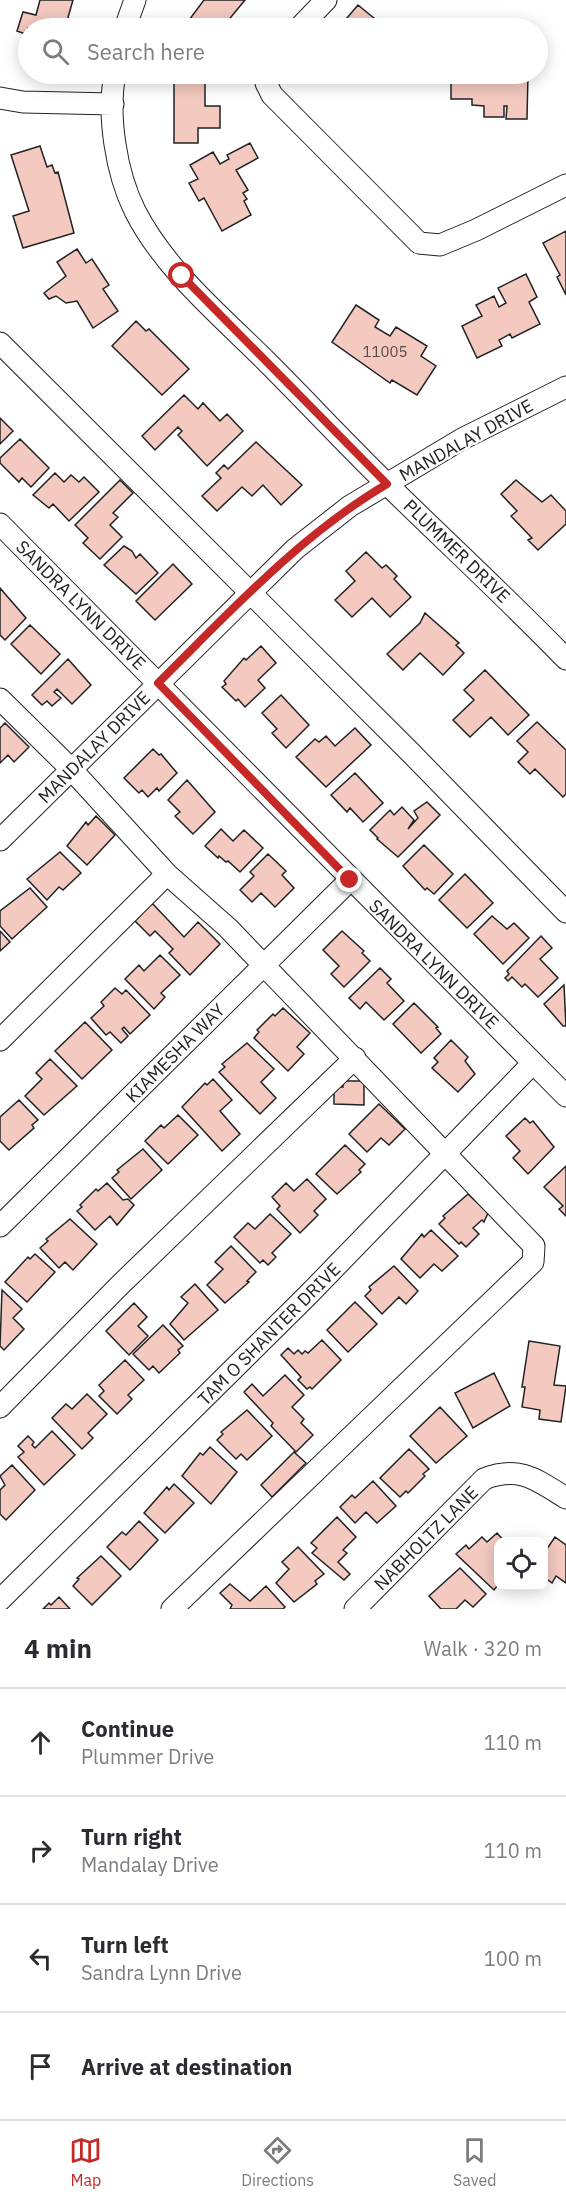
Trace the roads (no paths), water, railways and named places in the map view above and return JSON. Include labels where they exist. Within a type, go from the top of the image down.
[{"type":"street","points":[[129,18],[135,0]]},
{"type":"street","points":[[309,18],[326,0]]},
{"type":"street","name":"PLUMMER DRIVE","points":[[114,84],[113,104],[121,178],[136,211],[151,236],[182,276],[387,484],[506,596],[566,659]]},
{"type":"street","points":[[266,84],[272,95],[419,243],[440,245],[467,234],[566,184]]},
{"type":"street","points":[[0,98],[23,102],[113,104]]},
{"type":"street","points":[[0,343],[249,594],[410,752],[566,912]]},
{"type":"street","name":"MANDALAY DRIVE","points":[[0,840],[295,549],[350,506],[462,439],[566,387]]},
{"type":"street","name":"SANDRA LYNN DRIVE","points":[[0,524],[566,1096]]},
{"type":"street","points":[[0,699],[71,769],[167,874],[228,928],[447,1152],[534,1246],[532,1262],[172,1609]]},
{"type":"street","points":[[0,1040],[167,874]]},
{"type":"street","name":"KIAMESHA WAY","points":[[0,1226],[350,880]]},
{"type":"street","points":[[0,1407],[120,1285],[355,1058]]},
{"type":"street","name":"TAM O SHANTER DRIVE","points":[[0,1600],[136,1468],[533,1063]]},
{"type":"street","name":"NABHOLTZ LANE","points":[[355,1609],[484,1479],[499,1473],[523,1473],[566,1498]]}]
